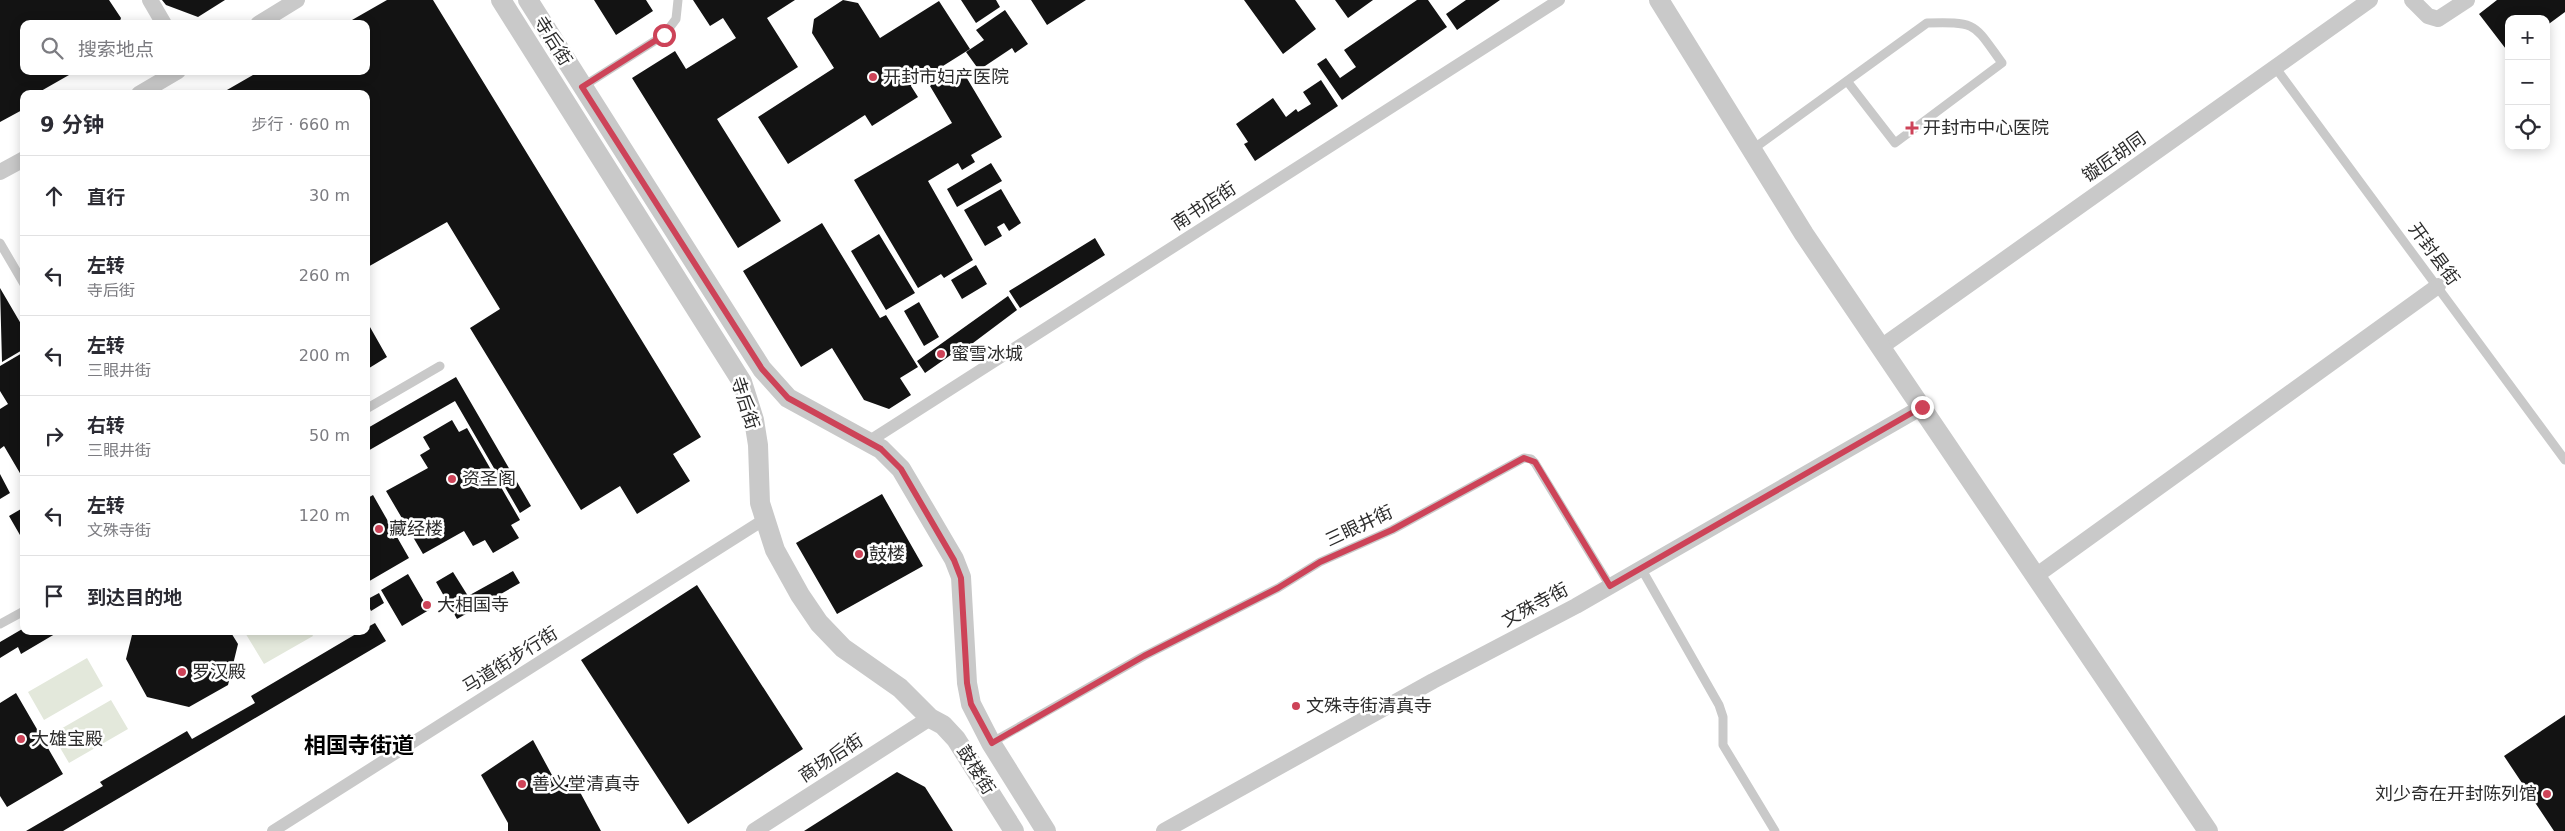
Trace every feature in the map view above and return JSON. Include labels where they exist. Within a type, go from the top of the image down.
[{"type":"street","points":[[150,0],[162,20]]},
{"type":"street","points":[[265,20],[298,0]]},
{"type":"street","name":"寺后街","points":[[501,0],[742,382],[754,420],[758,444],[760,503],[765,519],[775,550],[818,623],[843,648],[900,688],[930,718]]},
{"type":"street","name":"寺后街","points":[[528,0],[762,369],[776,387],[788,398],[881,449],[901,469],[954,560],[964,592],[967,683],[971,704],[992,743]]},
{"type":"street","name":"南书店街","points":[[868,442],[1559,0]]},
{"type":"street","points":[[1659,0],[1804,234],[2037,575],[2208,831]]},
{"type":"street","name":"镟匠胡同","points":[[1881,347],[2370,0]]},
{"type":"street","points":[[2412,0],[2428,16],[2438,19],[2468,0]]},
{"type":"street","points":[[146,90],[171,75]]},
{"type":"street","points":[[0,172],[20,161]]},
{"type":"street","points":[[2037,575],[2438,286]]},
{"type":"street","name":"文殊寺街","points":[[1164,831],[1433,681],[1610,586],[1922,407]]},
{"type":"street","name":"马道街步行街","points":[[274,831],[765,519]]},
{"type":"street","name":"鼓楼街","points":[[930,718],[943,725],[956,739],[1014,831]]},
{"type":"street","name":"商场后街","points":[[754,831],[930,718]]},
{"type":"street","name":"鼓楼街","points":[[992,743],[1046,831]]},
{"type":"lane","points":[[582,87],[664,35],[676,19],[678,0]]},
{"type":"lane","points":[[1753,150],[1847,81],[1927,23],[1959,22],[1972,25],[2002,63],[1895,143],[1847,81]]},
{"type":"lane","name":"开封县街","points":[[2276,67],[2565,460]]},
{"type":"lane","points":[[0,243],[20,277]]},
{"type":"lane","points":[[370,407],[440,366]]},
{"type":"lane","name":"三眼井街","points":[[992,743],[1144,656],[1278,588],[1320,562],[1392,530],[1524,458],[1535,462],[1610,586]]},
{"type":"lane","points":[[1641,568],[1719,705],[1723,717],[1723,745],[1776,831]]},
{"type":"lane","points":[[0,624],[20,612]]},
{"type":"shaded area","points":[[246,635],[313,636],[264,664]]},
{"type":"shaded area","points":[[87,658],[103,686],[44,720],[28,692]]},
{"type":"shaded area","points":[[111,700],[128,729],[69,763],[52,734]]},
{"type":"building","points":[[0,0],[109,0],[121,18],[120,20],[20,20],[20,75],[69,75],[43,90],[20,90],[20,111],[0,122]]},
{"type":"building","points":[[162,0],[225,0],[198,17],[166,5]]},
{"type":"building","points":[[387,0],[433,0],[701,437],[673,454],[690,481],[637,514],[620,486],[581,510],[470,328],[500,309],[447,222],[370,266],[370,90],[227,90],[253,75],[370,75],[370,20],[352,20]]},
{"type":"building","points":[[594,0],[646,0],[653,11],[616,35]]},
{"type":"building","points":[[693,0],[795,0],[767,18],[798,67],[717,119],[781,221],[738,248],[632,78],[675,51],[686,69],[736,38],[723,18],[710,26]]},
{"type":"building","name":"开封市妇产医院","points":[[843,0],[858,3],[880,38],[939,1],[970,49],[911,86],[918,97],[872,126],[865,115],[788,164],[758,117],[834,68],[812,33],[814,19]]},
{"type":"building","points":[[961,0],[996,0],[1000,7],[976,23]]},
{"type":"building","points":[[1031,0],[1086,0],[1047,25]]},
{"type":"building","points":[[1244,0],[1295,0],[1316,29],[1283,54]]},
{"type":"building","points":[[1335,0],[1373,0],[1348,18]]},
{"type":"building","points":[[1417,0],[1428,0],[1447,27],[1342,100],[1317,64],[1326,58],[1340,78],[1356,67],[1344,50]]},
{"type":"building","points":[[1466,0],[1500,0],[1457,30],[1446,14]]},
{"type":"building","points":[[2497,0],[2565,0],[2565,12],[2550,23],[2550,15],[2505,15],[2505,48],[2479,14]]},
{"type":"building","points":[[1005,10],[1028,44],[1015,53],[1012,48],[979,70],[966,52],[984,40],[976,30]]},
{"type":"building","points":[[944,70],[949,78],[962,70],[1002,137],[971,155],[975,162],[962,170],[958,163],[928,181],[973,260],[944,278],[941,274],[918,288],[854,180],[952,123],[927,81]]},
{"type":"building","points":[[1321,80],[1338,106],[1255,161],[1244,144],[1248,142],[1236,124],[1273,98],[1286,117],[1296,109],[1298,112],[1311,104],[1303,92]]},
{"type":"building","points":[[991,163],[1002,181],[957,207],[947,189]]},
{"type":"building","points":[[1001,189],[1021,223],[1009,231],[1004,223],[997,227],[1002,236],[985,246],[964,210]]},
{"type":"building","points":[[822,223],[880,318],[886,315],[918,367],[900,378],[911,395],[889,409],[864,400],[832,348],[801,367],[743,271]]},
{"type":"building","points":[[879,234],[915,293],[886,310],[851,251]]},
{"type":"building","points":[[1095,238],[1105,255],[1020,308],[1009,291]]},
{"type":"building","points":[[976,265],[987,284],[962,299],[951,280]]},
{"type":"building","points":[[0,288],[20,322],[20,351],[2,362]]},
{"type":"building","points":[[1008,296],[1017,310],[957,355],[955,352],[925,373],[917,361]]},
{"type":"building","points":[[919,302],[939,337],[924,346],[904,311]]},
{"type":"building","points":[[370,327],[387,357],[370,368]]},
{"type":"building","points":[[20,354],[20,473],[4,446],[0,449],[0,409],[8,404],[0,391],[0,366]]},
{"type":"building","points":[[456,377],[531,506],[520,513],[455,401],[370,450],[370,427]]},
{"type":"building","name":"资圣阁","points":[[452,420],[459,432],[467,428],[520,520],[511,525],[519,538],[493,553],[485,540],[473,546],[464,531],[423,554],[386,491],[428,468],[420,455],[430,449],[423,437]]},
{"type":"building","points":[[0,474],[10,493],[0,499]]},
{"type":"building","name":"鼓楼","points":[[882,494],[923,566],[837,614],[796,543]]},
{"type":"building","name":"藏经楼","points":[[373,495],[409,558],[370,581],[370,497]]},
{"type":"building","points":[[20,510],[20,535],[9,516]]},
{"type":"building","points":[[513,571],[520,583],[457,619],[436,582],[453,572],[468,596]]},
{"type":"building","points":[[408,574],[429,610],[402,626],[381,590]]},
{"type":"building","points":[[697,585],[803,749],[688,824],[581,660]]},
{"type":"building","points":[[379,593],[384,603],[371,611],[370,598]]},
{"type":"building","points":[[375,623],[386,641],[63,831],[26,831],[103,786],[100,782],[187,731],[192,739],[255,703],[251,696],[354,635],[370,635],[370,626]]},
{"type":"building","points":[[20,630],[20,635],[53,635],[21,654],[18,647],[0,658],[0,642]]},
{"type":"building","name":"罗汉殿","points":[[132,635],[232,635],[238,644],[228,685],[189,707],[147,697],[126,659]]},
{"type":"building","name":"大雄宝殿","points":[[16,693],[63,774],[7,807],[0,796],[0,703]]},
{"type":"building","name":"刘少奇在开封陈列馆","points":[[2565,715],[2565,831],[2554,831],[2504,756]]},
{"type":"building","name":"善义堂清真寺","points":[[533,740],[559,788],[574,781],[601,831],[508,831],[508,823],[481,775]]},
{"type":"building","points":[[897,772],[925,787],[953,831],[804,831]]},
{"type":"place","name":"开封市妇产医院","points":[[873,77]]},
{"type":"place","name":"开封市中心医院","points":[[1912,128]]},
{"type":"place","name":"蜜雪冰城","points":[[941,354]]},
{"type":"place","name":"资圣阁","points":[[452,479]]},
{"type":"place","name":"藏经楼","points":[[379,529]]},
{"type":"place","name":"鼓楼","points":[[859,554]]},
{"type":"place","name":"大相国寺","points":[[427,605]]},
{"type":"place","name":"罗汉殿","points":[[182,672]]},
{"type":"place","name":"文殊寺街清真寺","points":[[1296,706]]},
{"type":"place","name":"大雄宝殿","points":[[21,739]]},
{"type":"place","name":"善义堂清真寺","points":[[522,784]]},
{"type":"place","name":"刘少奇在开封陈列馆","points":[[2547,794]]},
{"type":"district","name":"相国寺街道","points":[[359,745]]},
{"type":"route","points":[[664,35],[582,87],[762,369],[776,387],[788,398],[881,449],[901,469],[954,560],[961,578],[964,592],[967,683],[971,704],[992,743],[1144,656],[1278,588],[1320,562],[1392,530],[1524,458],[1535,462],[1610,586],[1922,407]]}]
